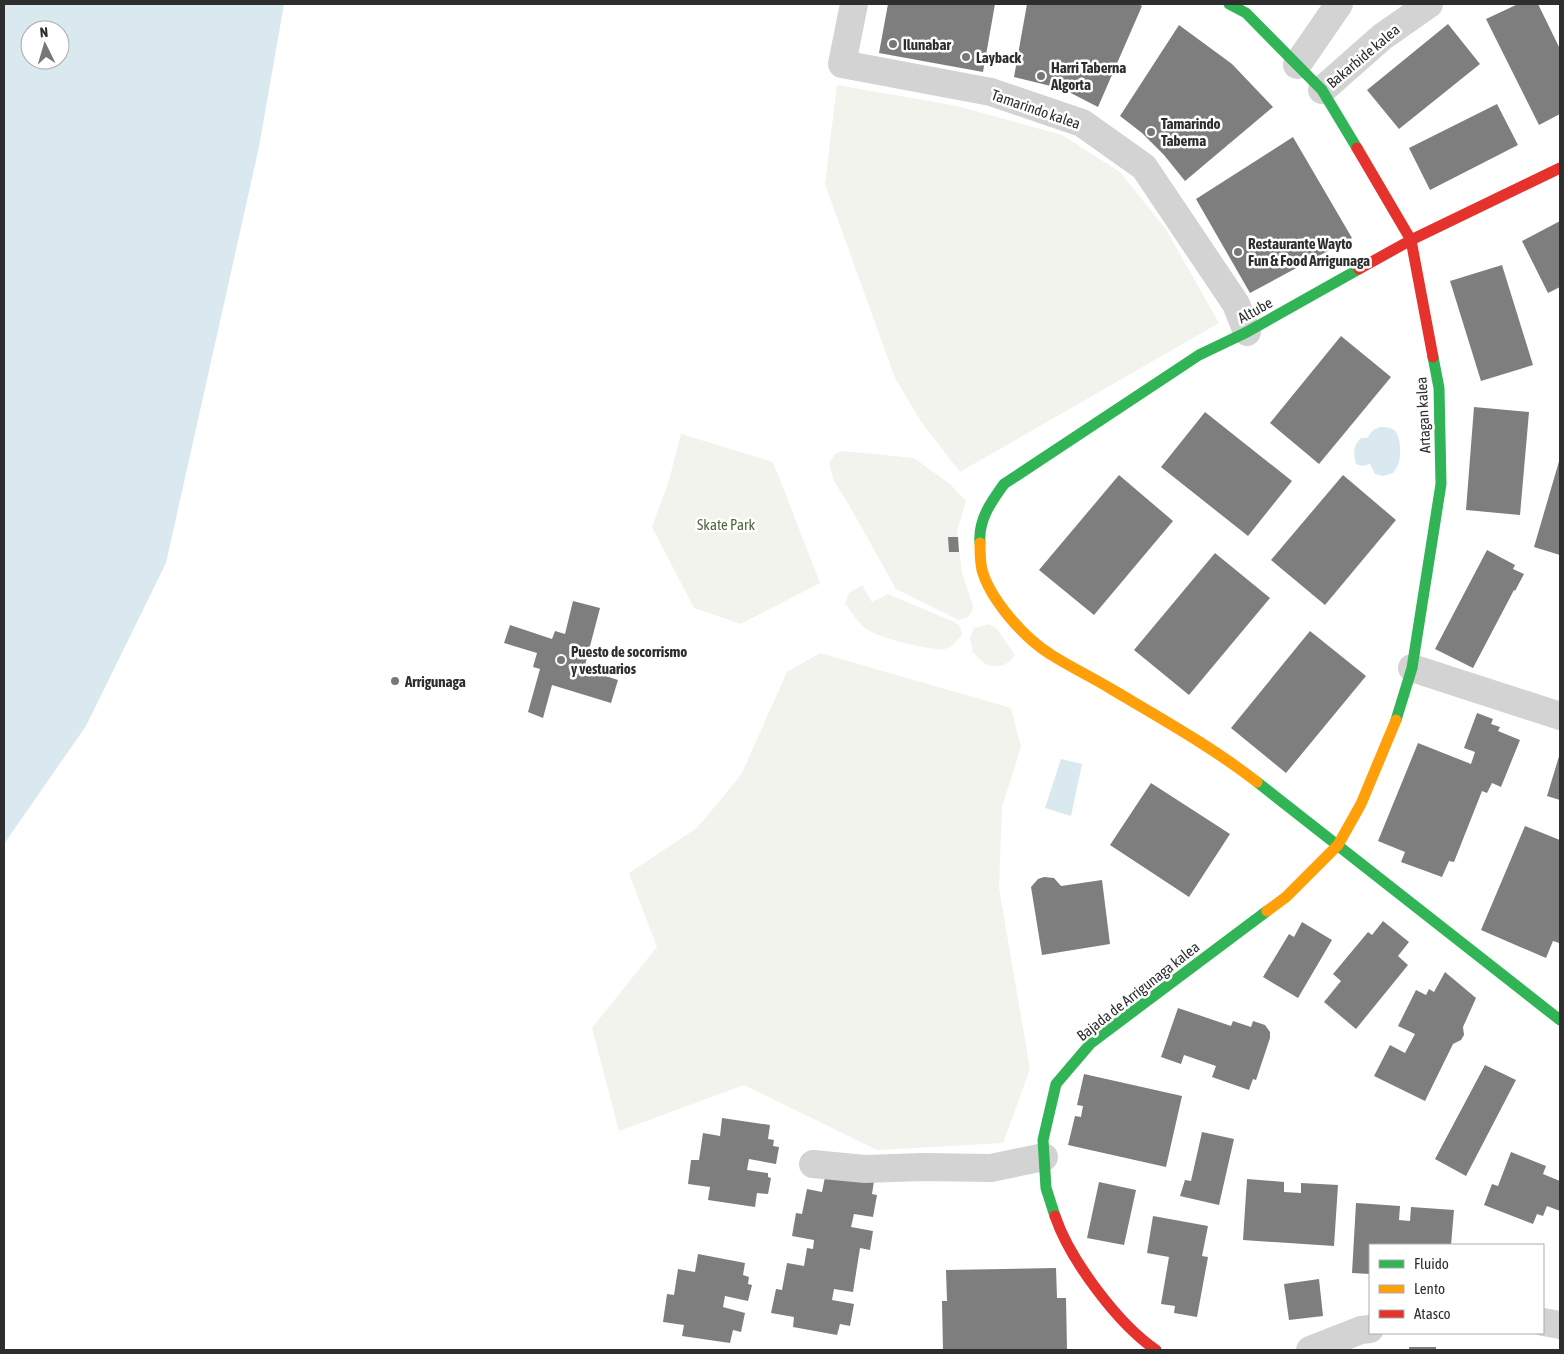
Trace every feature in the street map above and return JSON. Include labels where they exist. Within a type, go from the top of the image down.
[{"type":"street","name":"Tamarindo kalea","points":[[854,4],[842,64],[992,92],[1082,124],[1144,167],[1236,304],[1248,332]]},
{"type":"street","name":"Artagan kalea","points":[[1229,4],[1246,13],[1322,90],[1411,240],[1439,388],[1441,484],[1412,668],[1395,723],[1361,804],[1338,845]]},
{"type":"street","points":[[1297,65],[1339,4]]},
{"type":"street","name":"Bakarbide kalea","points":[[1322,90],[1382,37],[1429,4]]},
{"type":"street","name":"Altube","points":[[1338,845],[1234,764],[1112,689],[1048,653],[1027,635],[1001,608],[986,583],[981,567],[979,535],[986,510],[1004,484],[1199,355],[1248,332],[1411,240],[1560,168]]},
{"type":"street","points":[[1412,668],[1560,716]]},
{"type":"street","points":[[1338,845],[1560,1020]]},
{"type":"street","name":"Bajada de Arrigunaga kalea","points":[[1156,1350],[1140,1339],[1090,1282],[1060,1231],[1046,1188],[1043,1140],[1056,1084],[1091,1043],[1286,897],[1338,845]]},
{"type":"street","points":[[813,1164],[865,1169],[923,1167],[991,1168],[1044,1157]]},
{"type":"street","points":[[1544,1322],[1560,1325]]},
{"type":"street","points":[[1310,1350],[1369,1328]]},
{"type":"green space","points":[[837,85],[957,106],[1062,135],[1120,172],[1165,228],[1219,323],[960,472],[922,423],[895,378],[825,184]]},
{"type":"green space","name":"Skate Park","points":[[681,434],[773,462],[820,583],[741,624],[694,608],[652,527],[669,480]]},
{"type":"green space","points":[[842,451],[914,458],[950,484],[966,501],[957,532],[962,573],[973,606],[972,612],[968,617],[959,620],[896,589],[834,481],[829,463],[835,454]]},
{"type":"green space","points":[[862,585],[872,602],[888,594],[954,622],[960,626],[962,634],[950,647],[938,649],[903,642],[870,631],[858,621],[845,603],[849,593]]},
{"type":"green space","points":[[989,624],[997,629],[1015,655],[1006,664],[994,666],[986,664],[973,653],[970,638],[974,628]]},
{"type":"green space","points":[[820,653],[1011,708],[1021,747],[1002,807],[999,888],[1030,1069],[1003,1143],[877,1150],[744,1085],[619,1131],[592,1028],[657,947],[629,873],[697,828],[741,775],[787,672]]},
{"type":"shaded area","points":[[4,4],[284,4],[259,147],[166,563],[86,726],[4,844]]},
{"type":"shaded area","points":[[1380,427],[1394,430],[1400,446],[1400,459],[1397,466],[1393,473],[1383,476],[1375,474],[1370,464],[1362,466],[1356,464],[1354,453],[1356,444],[1361,438],[1367,438],[1373,430]]},
{"type":"shaded area","points":[[1061,759],[1082,764],[1071,816],[1045,808]]},
{"type":"building","points":[[888,4],[995,4],[983,72],[879,53]]},
{"type":"building","points":[[1027,4],[1138,4],[1142,6],[1098,107],[1063,89],[1014,77]]},
{"type":"building","points":[[1518,4],[1538,4],[1560,49],[1560,114],[1539,125],[1486,19]]},
{"type":"building","points":[[1448,24],[1480,64],[1399,129],[1367,90]]},
{"type":"building","points":[[1179,25],[1232,64],[1273,107],[1185,181],[1164,155],[1142,133],[1120,116]]},
{"type":"building","points":[[1497,104],[1518,145],[1430,190],[1409,148]]},
{"type":"building","points":[[1293,137],[1352,238],[1250,293],[1196,199]]},
{"type":"building","points":[[1560,221],[1560,287],[1548,293],[1522,241]]},
{"type":"building","points":[[1502,265],[1533,365],[1481,381],[1450,281]]},
{"type":"building","points":[[1341,336],[1391,377],[1319,464],[1270,423]]},
{"type":"building","points":[[1474,407],[1529,412],[1520,515],[1466,510]]},
{"type":"building","points":[[1205,412],[1292,481],[1248,536],[1161,467]]},
{"type":"building","points":[[1560,458],[1560,555],[1534,547]]},
{"type":"building","points":[[1119,475],[1173,521],[1094,615],[1039,570]]},
{"type":"building","points":[[1343,475],[1396,520],[1325,605],[1271,560]]},
{"type":"building","points":[[948,537],[958,537],[959,552],[949,552]]},
{"type":"building","points":[[1487,550],[1515,565],[1513,569],[1524,574],[1473,668],[1435,649]]},
{"type":"building","points":[[1215,553],[1270,598],[1189,695],[1134,650]]},
{"type":"building","name":"Puesto de socorrismo y vestuarios","points":[[573,601],[600,608],[584,669],[618,680],[611,703],[552,685],[543,718],[528,712],[540,669],[533,667],[537,653],[504,643],[510,625],[552,639],[555,631],[565,634]]},
{"type":"building","points":[[1310,631],[1366,676],[1286,773],[1231,728]]},
{"type":"building","points":[[1477,713],[1493,719],[1491,724],[1500,727],[1498,731],[1520,740],[1501,787],[1492,783],[1487,793],[1482,791],[1454,862],[1449,861],[1442,877],[1401,862],[1405,852],[1378,841],[1418,743],[1471,764],[1475,752],[1464,748]]},
{"type":"building","points":[[1560,753],[1560,800],[1547,796]]},
{"type":"building","points":[[1151,783],[1230,834],[1189,897],[1110,845]]},
{"type":"building","points":[[1525,826],[1560,840],[1560,940],[1559,943],[1553,941],[1546,958],[1481,930]]},
{"type":"building","points":[[1044,877],[1054,878],[1061,886],[1102,880],[1110,944],[1042,955],[1031,887],[1038,879]]},
{"type":"building","points":[[1383,921],[1409,942],[1398,956],[1408,965],[1356,1029],[1324,1002],[1341,981],[1333,974],[1368,932],[1372,935]]},
{"type":"building","points":[[1302,922],[1332,940],[1298,998],[1263,977],[1289,934],[1294,937]]},
{"type":"building","points":[[1445,972],[1476,998],[1463,1027],[1464,1035],[1461,1040],[1453,1044],[1425,1101],[1374,1076],[1390,1045],[1405,1053],[1415,1034],[1398,1026],[1416,990],[1426,995],[1429,989],[1434,992]]},
{"type":"building","points":[[1178,1008],[1231,1026],[1233,1021],[1251,1027],[1253,1021],[1265,1025],[1270,1032],[1270,1038],[1256,1080],[1253,1079],[1249,1090],[1212,1077],[1216,1066],[1184,1055],[1181,1064],[1161,1057]]},
{"type":"building","points":[[1485,1065],[1516,1080],[1466,1176],[1435,1159]]},
{"type":"building","points":[[1084,1074],[1182,1096],[1166,1167],[1068,1145],[1075,1116],[1081,1117],[1083,1106],[1077,1105]]},
{"type":"building","points":[[722,1118],[770,1125],[768,1139],[774,1140],[773,1146],[779,1147],[776,1164],[749,1159],[747,1170],[768,1173],[768,1177],[771,1178],[768,1194],[757,1193],[755,1207],[708,1200],[710,1187],[688,1184],[691,1160],[699,1160],[703,1133],[720,1136]]},
{"type":"building","points":[[1202,1132],[1234,1139],[1219,1205],[1180,1196],[1185,1180],[1191,1181]]},
{"type":"building","points":[[1511,1152],[1546,1166],[1543,1174],[1560,1181],[1560,1211],[1547,1206],[1543,1216],[1537,1214],[1533,1224],[1484,1205],[1492,1184],[1498,1186]]},
{"type":"building","points":[[826,1172],[874,1181],[872,1194],[877,1195],[873,1217],[854,1214],[851,1227],[873,1231],[870,1250],[860,1248],[853,1292],[834,1289],[832,1300],[854,1304],[850,1326],[840,1324],[837,1335],[793,1327],[794,1317],[771,1313],[776,1289],[782,1290],[787,1263],[804,1266],[807,1248],[813,1249],[814,1240],[792,1236],[796,1213],[802,1214],[807,1189],[822,1192]]},
{"type":"building","points":[[1247,1179],[1284,1182],[1284,1192],[1301,1193],[1301,1183],[1338,1185],[1334,1246],[1243,1240]]},
{"type":"building","points":[[1099,1182],[1136,1190],[1124,1245],[1087,1238]]},
{"type":"building","points":[[1356,1203],[1400,1206],[1399,1220],[1410,1221],[1411,1207],[1454,1210],[1451,1244],[1369,1244],[1369,1274],[1352,1273]]},
{"type":"building","points":[[1153,1216],[1208,1226],[1202,1256],[1208,1257],[1197,1317],[1174,1313],[1175,1306],[1161,1304],[1169,1257],[1147,1253]]},
{"type":"building","points":[[698,1254],[745,1263],[743,1275],[749,1277],[748,1284],[752,1285],[748,1301],[725,1296],[723,1307],[745,1313],[741,1332],[733,1330],[730,1343],[682,1336],[684,1325],[663,1322],[667,1294],[674,1295],[678,1269],[695,1272]]},
{"type":"building","points":[[1056,1268],[1057,1298],[1066,1298],[1067,1350],[943,1350],[942,1301],[947,1301],[946,1270]]},
{"type":"building","points":[[1319,1279],[1323,1316],[1289,1320],[1284,1284]]},
{"type":"building","points":[[1409,1347],[1436,1347],[1436,1350],[1409,1350]]},
{"type":"traffic: fast","points":[[1229,4],[1246,13],[1322,90],[1357,148]]},
{"type":"traffic: fast","points":[[980,543],[983,519],[1004,484],[1199,355],[1247,332],[1359,269]]},
{"type":"traffic: fast","points":[[1396,720],[1412,668],[1441,484],[1439,388],[1433,357]]},
{"type":"traffic: fast","points":[[1257,782],[1560,1020]]},
{"type":"traffic: fast","points":[[1055,1216],[1046,1188],[1043,1140],[1056,1084],[1091,1043],[1267,911]]},
{"type":"traffic: slow","points":[[980,543],[981,567],[992,593],[1009,617],[1040,647],[1205,745],[1257,782]]},
{"type":"traffic: slow","points":[[1267,911],[1286,897],[1338,845],[1361,804],[1396,720]]},
{"type":"traffic: jam","points":[[1357,148],[1411,240],[1433,357]]},
{"type":"traffic: jam","points":[[1359,269],[1411,240],[1560,168]]},
{"type":"traffic: jam","points":[[1055,1216],[1072,1252],[1097,1290],[1126,1324],[1141,1339],[1156,1350]]},
{"type":"place","name":"Ilunabar","points":[[893,44]]},
{"type":"place","name":"Layback","points":[[966,57]]},
{"type":"place","name":"Harri Taberna Algorta","points":[[1041,76]]},
{"type":"place","name":"Tamarindo Taberna","points":[[1151,132]]},
{"type":"place","name":"Restaurante Wayto Fun & Food Arrigunaga","points":[[1238,252]]},
{"type":"place","name":"Puesto de socorrismo y vestuarios","points":[[561,660]]},
{"type":"place","name":"Arrigunaga","points":[[395,681]]}]
